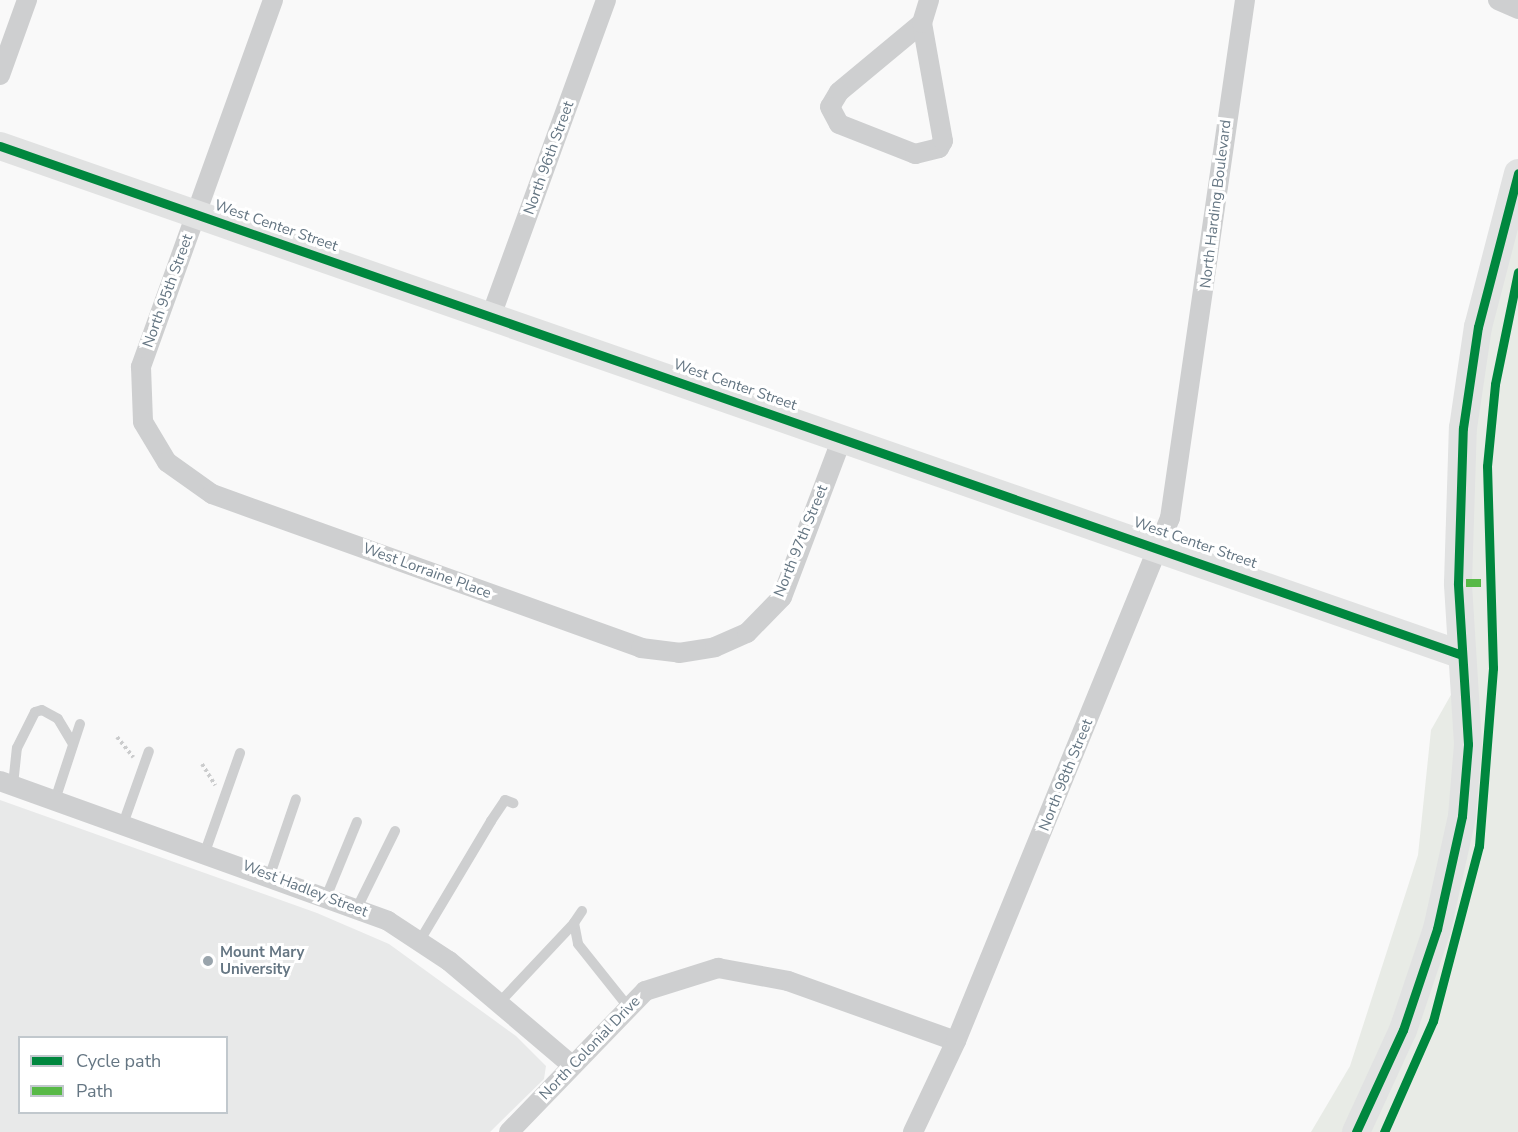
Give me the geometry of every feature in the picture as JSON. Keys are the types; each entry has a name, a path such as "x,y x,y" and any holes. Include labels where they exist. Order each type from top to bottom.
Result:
{"street":[{"path":"0,75 27,0"},
{"name":"North 95th Street","path":"212,494 167,462 143,422 141,367 273,0"},
{"name":"North 96th Street","path":"491,316 606,0"},
{"path":"922,23 839,92 830,107 838,124 915,154 939,148 943,141 922,23 929,0"},
{"name":"North Harding Boulevard","path":"1189,408 1245,0"},
{"path":"1498,0 1518,9"},
{"name":"West Center Street","path":"0,146 1159,546 1460,654"},
{"path":"1356,1132 1403,1030 1453,871 1468,744 1460,654 1463,428 1478,327 1518,174"},
{"name":"North 98th Street","path":"912,1132 956,1041 1170,518 1189,408"},
{"name":"North 97th Street","path":"641,648 679,653 716,647 747,633 782,597 842,438"},
{"name":"West Lorraine Place","path":"212,494 641,648"},
{"name":"West Hadley Street","path":"6,783 327,895 357,908 419,942 499,1003 573,1066"},
{"name":"North Colonial Drive","path":"509,1132 645,991 718,968 788,981 956,1041"}],"lane":[{"path":"6,783 17,748 34,712 42,710 58,718 73,744"},
{"path":"55,800 80,724"},
{"path":"205,852 240,753"},
{"path":"123,824 147,756"},
{"path":"270,875 296,799"},
{"path":"419,942 491,821 506,800 513,803"},
{"path":"327,895 357,822"},
{"path":"357,908 395,831"},
{"path":"499,1003 574,923 582,911"},
{"path":"574,923 578,944 629,1008"}],"path":[{"path":"117,737 126,752 147,756"},
{"path":"202,764 204,776 227,790"}],"shaded area":[{"path":"1518,173 1518,1132 1311,1132 1350,1066 1418,855 1431,730 1452,693 1461,498"},
{"name":"Mount Mary University","path":"0,800 317,913 389,944 516,1036 546,1066 544,1079 490,1132 0,1132"}],"marked path":[{"path":"1466,583 1492,583"}],"cycle path":[{"path":"0,146 1460,654"},
{"path":"1356,1132 1403,1030 1437,929 1462,816 1468,744 1458,583 1463,428 1478,327 1518,173"},
{"path":"1384,1132 1433,1021 1479,846 1493,668 1487,466 1495,384 1518,272"}],"place":[{"name":"Mount Mary University","path":"208,961"}]}
